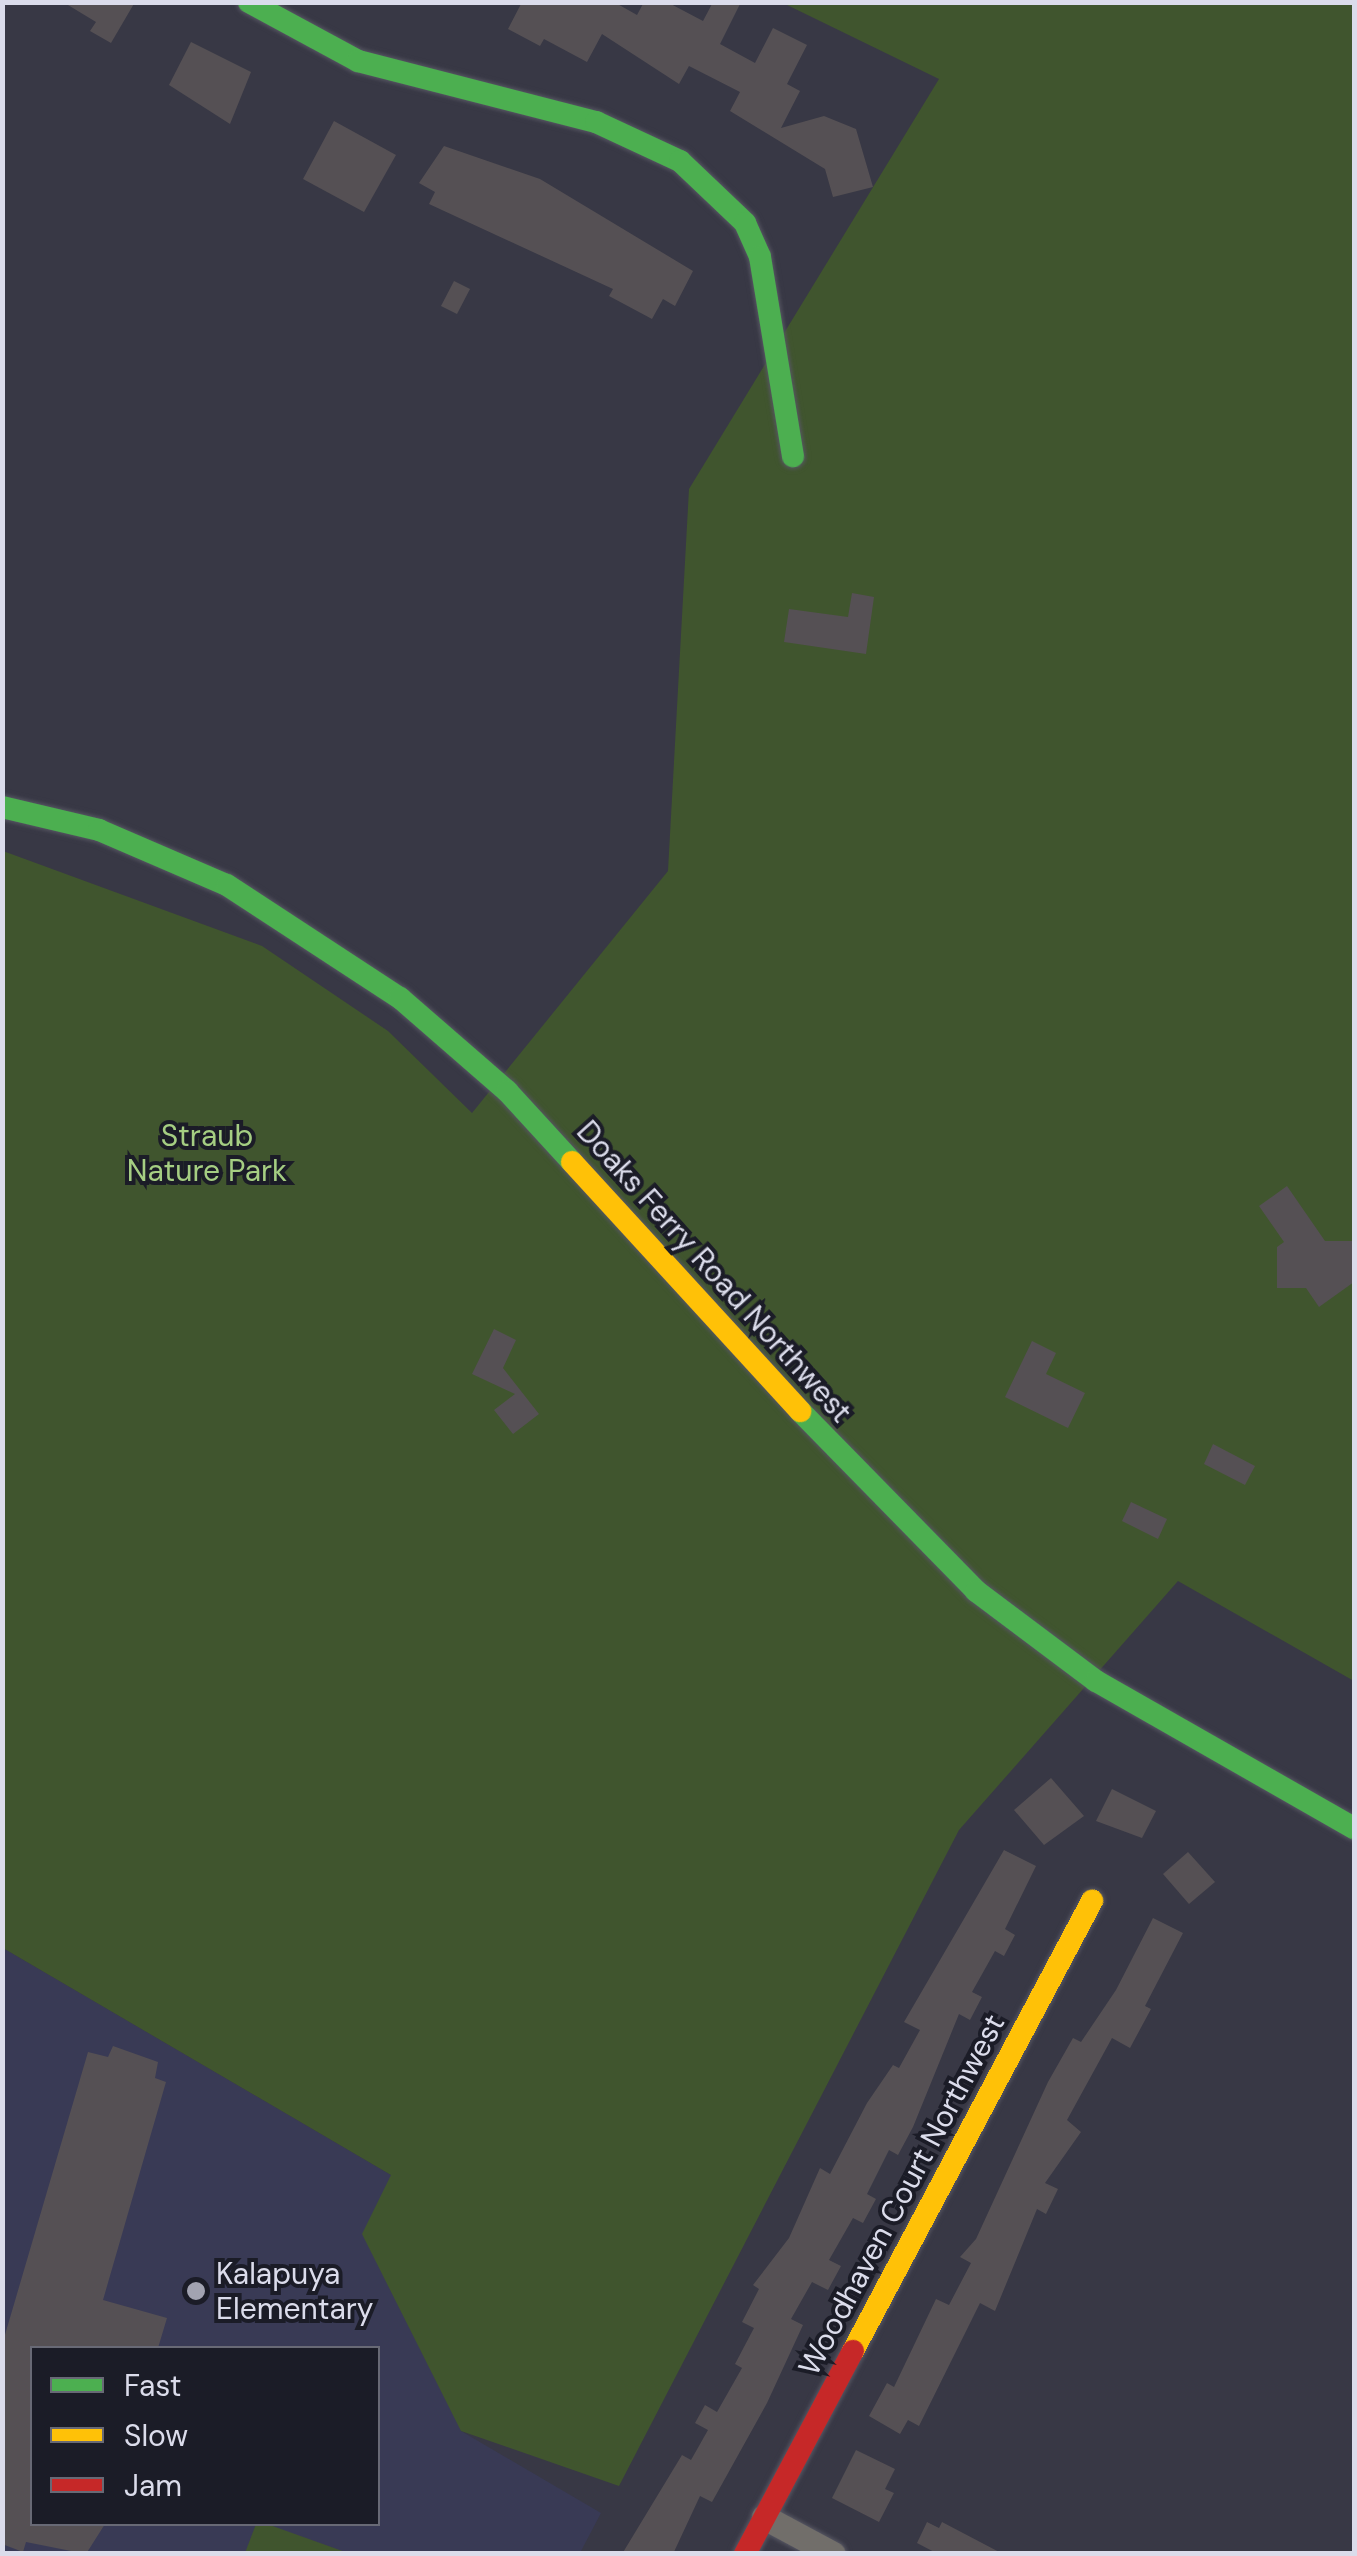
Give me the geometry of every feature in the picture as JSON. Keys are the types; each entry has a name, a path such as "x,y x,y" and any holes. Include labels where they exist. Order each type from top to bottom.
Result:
{"main road":[{"path":"248,2 358,60 577,116 680,160 745,223 760,256 793,456"},
{"name":"Doaks Ferry Road Northwest","path":"2,807 99,830 226,885 400,998 507,1092 888,1507 976,1591 1096,1680 1354,1828"},
{"name":"Woodhaven Court Northwest","path":"744,2554 1092,1901"}],"street":[{"path":"764,2517 833,2554"}],"shaded area":[{"name":"Kalapuya Elementary","path":"3,1948 391,2175 461,2431 601,2513 580,2553 3,2554"}],"green space":[{"name":"Straub Nature Park","path":"783,3 1354,3 1354,1681 1178,1581 959,1830 619,2486 461,2431 362,2234 391,2175 3,1948 3,851 262,946 388,1031 472,1113 668,871 689,489 939,79"},
{"path":"255,2526 273,2526 348,2553 245,2553"}],"building":[{"path":"63,2 135,2 111,43 90,31 96,22"},
{"path":"522,2 614,2 637,15 644,2 667,2 703,21 713,2 741,2 720,44 755,63 773,28 807,45 787,84 800,91 781,128 824,116 856,129 873,187 833,197 825,169 730,111 740,92 689,66 679,84 602,34 587,62 544,39 540,46 508,29"},
{"path":"191,42 251,72 230,124 169,85"},
{"path":"334,121 396,155 364,212 303,179"},
{"path":"444,146 540,179 693,271 675,306 663,299 652,319 609,296 613,289 429,204 435,192 419,183"},
{"path":"454,281 470,289 457,314 441,306"},
{"path":"852,593 874,597 866,654 784,642 789,609 848,617"},
{"path":"1287,1186 1325,1241 1354,1241 1354,1282 1319,1307 1306,1288 1277,1288 1277,1247 1284,1242 1259,1206"},
{"path":"494,1329 516,1340 503,1368 539,1414 513,1434 494,1410 515,1394 472,1374"},
{"path":"1032,1341 1056,1353 1046,1374 1085,1393 1068,1428 1005,1397"},
{"path":"1213,1444 1255,1466 1245,1485 1204,1464"},
{"path":"1131,1502 1167,1519 1158,1539 1122,1521"},
{"path":"1051,1778 1084,1816 1044,1845 1014,1810"},
{"path":"1112,1789 1156,1811 1142,1838 1096,1821"},
{"path":"1004,1850 1036,1866 1005,1929 1015,1935 1004,1956 995,1951 972,1992 982,1997 970,2020 959,2014 913,2127 898,2155 889,2150 867,2194 876,2199 863,2223 853,2218 829,2260 841,2266 828,2290 812,2282 791,2319 803,2325 767,2403 712,2502 700,2496 673,2554 622,2554 682,2455 691,2460 708,2430 695,2423 705,2405 717,2412 742,2368 735,2364 754,2328 742,2322 759,2289 753,2285 789,2238 820,2168 830,2174 867,2103 893,2065 899,2068 920,2030 904,2022"},
{"path":"1188,1852 1215,1882 1189,1904 1163,1874"},
{"path":"1153,1918 1183,1933 1145,2006 1151,2009 1130,2048 1112,2038 1067,2120 1081,2132 1045,2183 1058,2189 1046,2214 1037,2209 995,2311 980,2303 919,2426 908,2420 900,2434 869,2416 887,2383 894,2387 936,2299 949,2305 971,2263 960,2257 976,2239 1048,2082 1073,2038 1081,2042 1116,1990"},
{"name":"Kalapuya Elementary","path":"113,2046 158,2062 155,2078 166,2082 103,2300 167,2318 159,2346 30,2346 30,2526 104,2526 86,2554 26,2542 23,2552 2,2544 2,2345 88,2052 108,2057"},
{"path":"856,2450 895,2469 885,2489 894,2493 879,2522 832,2498"},
{"path":"927,2522 939,2528 942,2522 1003,2554 938,2554 917,2543"}],"traffic: fast":[{"path":"249,2 358,61 596,122 680,161 745,223 760,257 793,456"},
{"path":"2,807 99,830 227,885 400,998 507,1091 572,1162"},
{"path":"800,1411 976,1591 1096,1681 1354,1828"}],"traffic: slow":[{"path":"572,1162 800,1411"},
{"path":"853,2351 1092,1901"}],"traffic: jam":[{"path":"745,2554 853,2351"}],"place":[{"name":"Kalapuya Elementary","path":"196,2291"}]}
